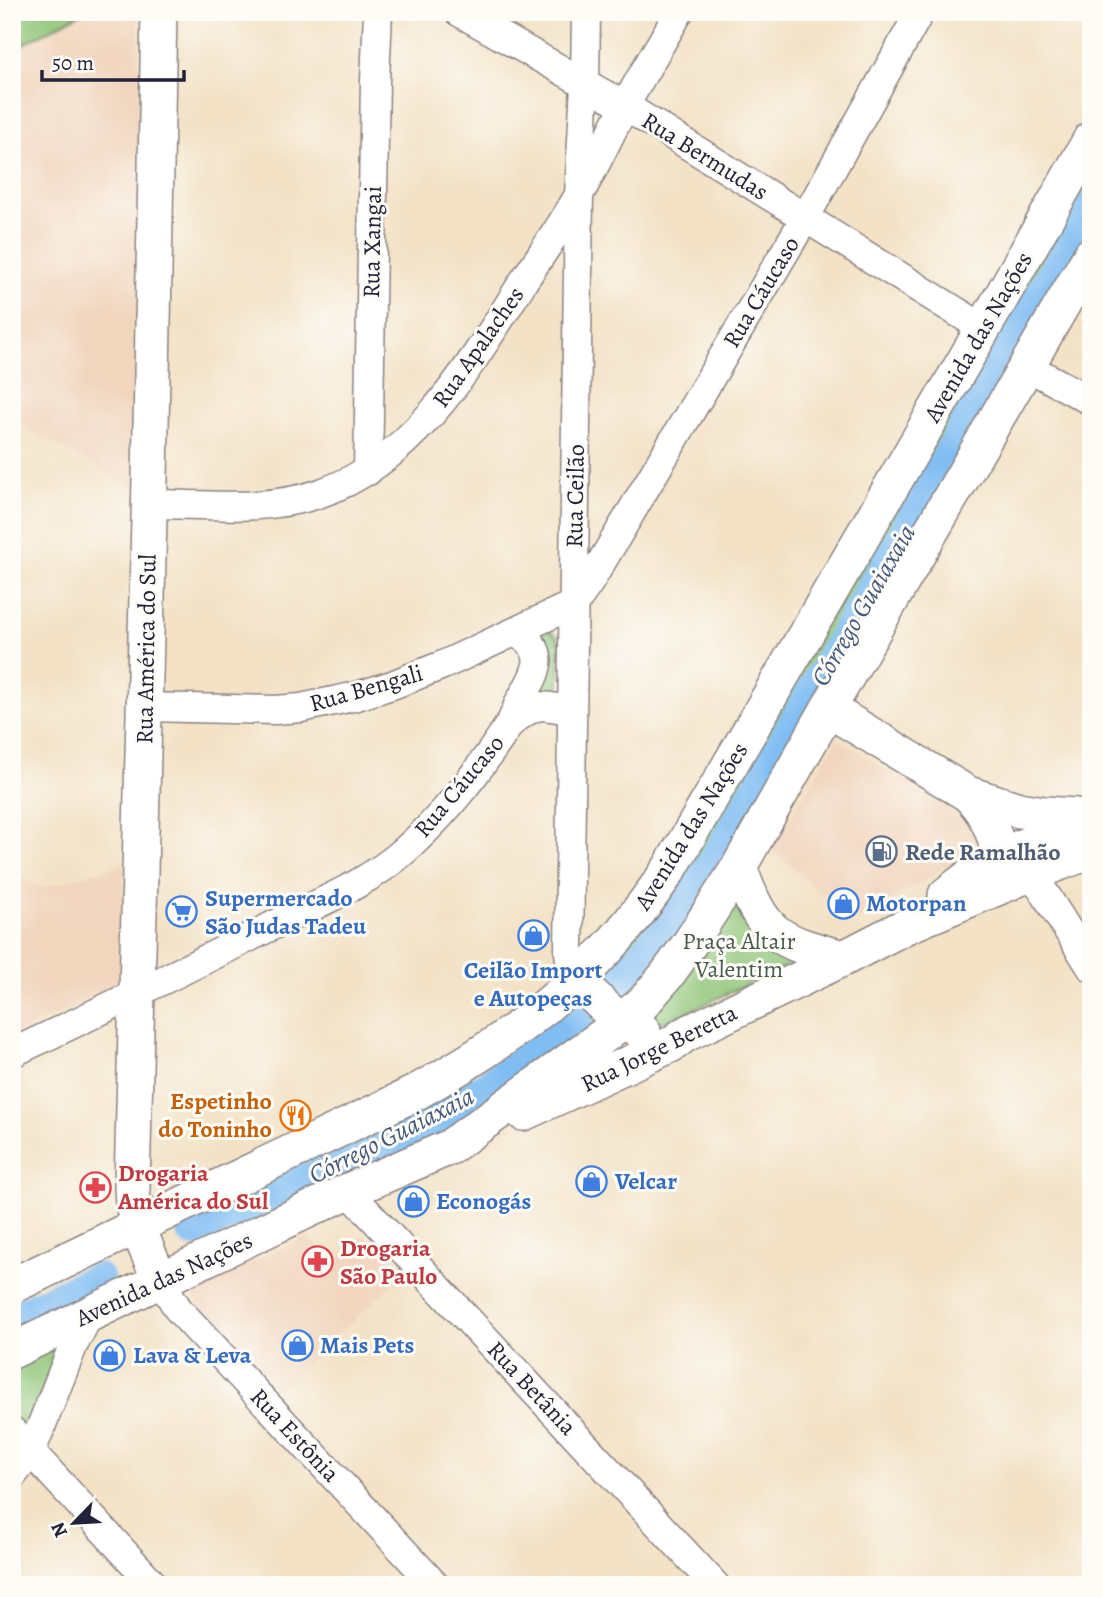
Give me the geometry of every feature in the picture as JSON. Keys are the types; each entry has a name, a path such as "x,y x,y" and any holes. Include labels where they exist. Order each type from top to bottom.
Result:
{"main road":[{"name":"Rua América do Sul","path":"159,12 150,504 132,1206 137,1227 161,1280"},
{"name":"Avenida das Nações","path":"12,1286 411,1095 447,1075 533,1017 607,949 649,898 670,867 1091,139"},
{"name":"Avenida das Nações","path":"12,1351 348,1191 450,1147 622,1022 643,1003 690,943 739,867 1091,255"},
{"path":"828,709 968,794 1019,810 1091,820"},
{"path":"968,794 988,822 998,859"},
{"name":"Rua Jorge Beretta","path":"904,927 972,874 998,859 1091,820"},
{"name":"Rua Jorge Beretta","path":"450,1147 660,1050 684,1035 904,927 1091,850"},
{"path":"739,867 754,906 769,927 798,945 845,958"},
{"path":"577,979 607,1011 622,1022 654,1035 684,1035"},
{"path":"99,1245 118,1265 122,1284 122,1293 104,1307"}],"street":[{"name":"Rua Xangai","path":"368,471 378,12"},
{"name":"Rua Bermudas","path":"459,12 625,106 984,328"},
{"name":"Rua Ceilão","path":"577,979 570,965 569,953 579,195 586,12"},
{"name":"Rua Apalaches","path":"150,504 265,505 318,494 368,471 418,429 448,395 485,343 579,195 625,106 679,12"},
{"name":"Rua Cáucaso","path":"574,604 805,218 920,12"},
{"path":"1026,366 1091,401"},
{"name":"Rua Bengali","path":"145,707 275,710 301,708 357,696 417,676 574,604"},
{"name":"Rua Cáucaso","path":"12,1053 365,879 402,853 459,794 512,722 516,707 536,673 538,664 536,651 531,643 514,632"},
{"path":"512,722 525,711 537,706 572,711"},
{"path":"1032,873 1091,967"},
{"name":"Rua Betânia","path":"348,1191 715,1585"},
{"name":"Rua Estônia","path":"161,1280 177,1309 435,1585"},
{"path":"12,1476 31,1452 73,1346 104,1307"},
{"path":"12,1431 154,1585"}],"shaded area":[{"path":"83,12 138,12 140,116 135,489 12,420 12,50"},
{"path":"837,739 968,818 977,834 973,851 854,922 771,850"},
{"path":"126,863 123,977 119,983 12,1036 12,873 43,888"},
{"path":"365,1235 402,1275 277,1390 194,1299 197,1288 308,1236 334,1264"}],"green space":[{"path":"12,12 83,12 12,50"},
{"path":"1091,166 1091,194 1023,312 1011,305"},
{"path":"1007,312 1019,320 720,841 671,911 616,976 614,964"},
{"path":"546,629 558,637 560,642 559,687 550,696 536,699 534,631"},
{"name":"Praça Altair Valentim","path":"738,900 807,957 668,1021 658,1022 649,1016"},
{"path":"59,1347 28,1427 21,1426 12,1417 12,1365"}],"waterway":[{"name":"Córrego Guaiaxaia","path":"615,987 674,918 726,844 1091,209"},
{"name":"Córrego Guaiaxaia","path":"193,1230 329,1170 457,1107 579,1022"},
{"name":"Córrego Guaiaxaia","path":"12,1320 97,1280"}],"place":[{"name":"Rede Ramalhão","path":"882,852"},
{"name":"Motorpan","path":"843,903"},
{"name":"Supermercado São Judas Tadeu","path":"182,912"},
{"name":"Ceilão Import e Autopeças","path":"533,936"},
{"name":"Espetinho do Toninho","path":"295,1115"},
{"name":"Velcar","path":"592,1181"},
{"name":"Drogaria América do Sul","path":"95,1187"},
{"name":"Econogás","path":"413,1201"},
{"name":"Drogaria São Paulo","path":"317,1262"},
{"name":"Mais Pets","path":"297,1345"},
{"name":"Lava & Leva","path":"110,1355"}]}
